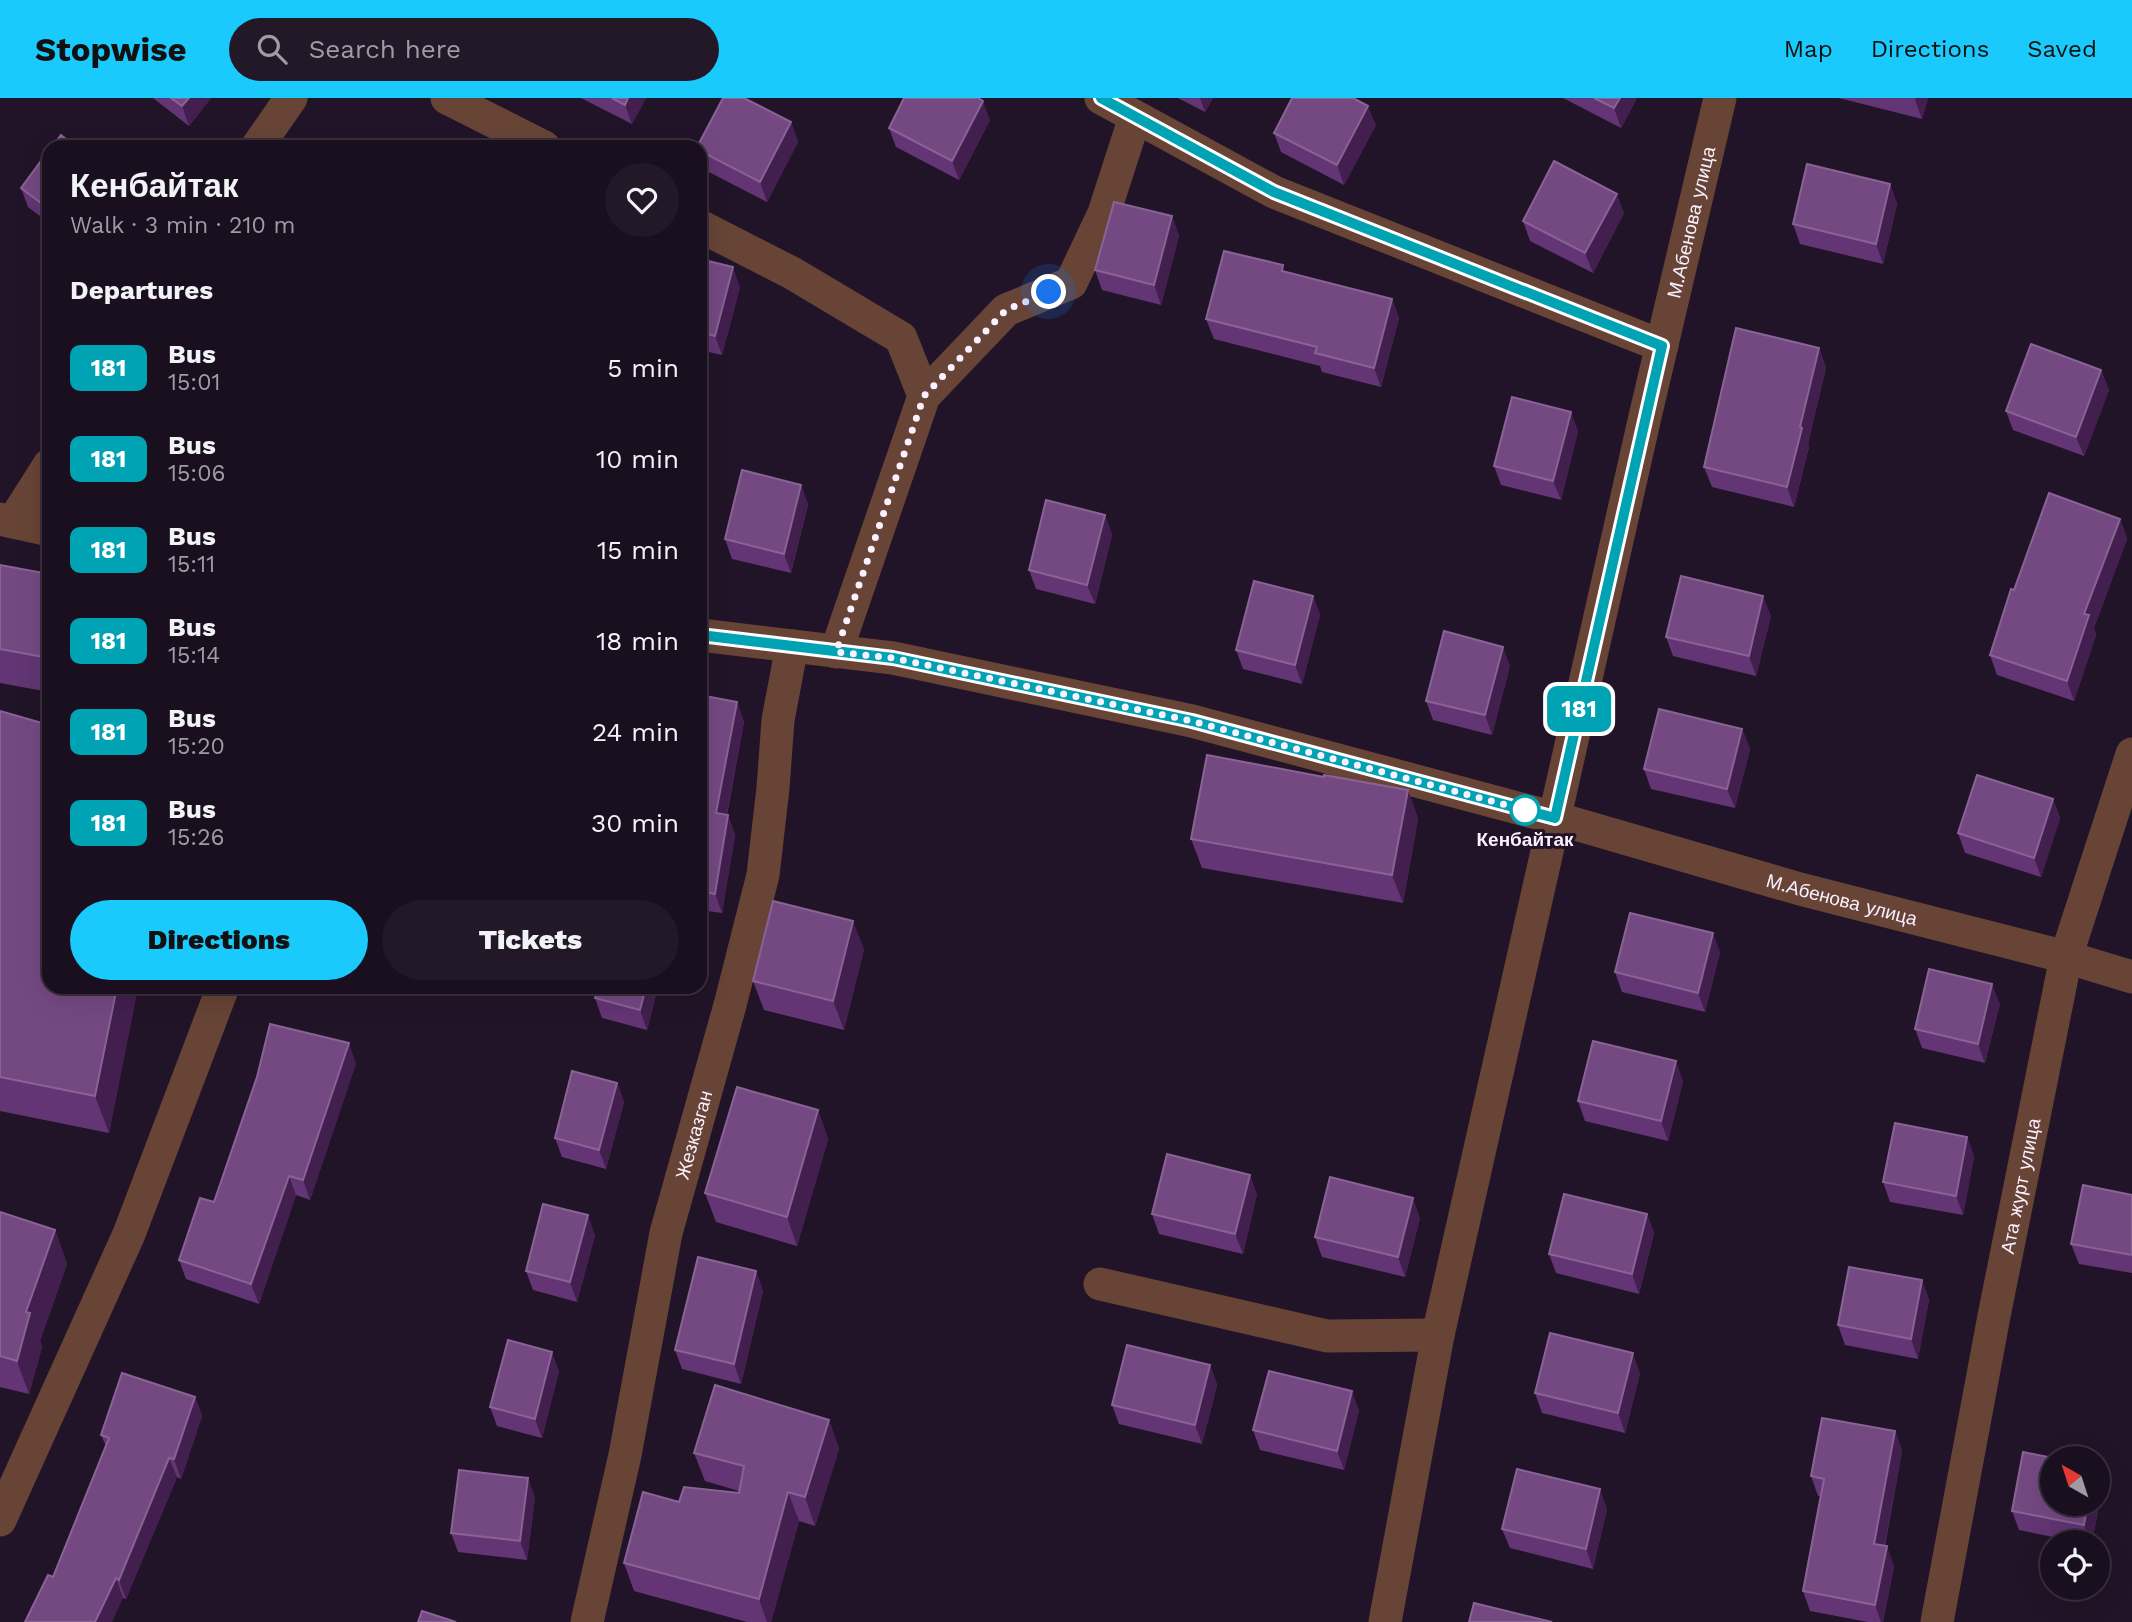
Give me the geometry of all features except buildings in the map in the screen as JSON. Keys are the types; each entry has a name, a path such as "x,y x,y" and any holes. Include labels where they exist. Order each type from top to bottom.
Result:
{"street":[{"path":"262,140 291,98"},
{"path":"447,98 530,140"},
{"path":"1101,98 1274,192 1662,346"},
{"name":"М.Абенова улица","path":"1555,818 1720,98"},
{"path":"836,652 924,396 1006,310 1071,283 1104,213 1135,117"},
{"path":"707,230 792,273 901,338 924,396"},
{"path":"42,475 6,520 42,528"},
{"name":"М.Абенова улица","path":"707,636 893,658 1192,721 1555,818 1800,889 2066,957 2132,977"},
{"name":"Жезказган","path":"587,1622 625,1455 666,1233 763,875 778,720 792,646"},
{"name":"Ата журт улица","path":"1937,1622 1994,1316 2066,957 2132,754"},
{"path":"1385,1622 1438,1335 1555,818"},
{"path":"0,1520 129,1234 220,994"},
{"path":"1101,1284 1328,1336 1438,1335"}],"bus line":[{"name":"181","path":"707,636 893,658 1192,721 1555,818 1662,346 1274,192 1101,98"}],"place":[{"name":"Кенбайтак","path":"1525,810"}],"route":[{"path":"1049,292 1006,310 924,396 836,652 893,658 1192,721 1529,811 1525,810"}]}
